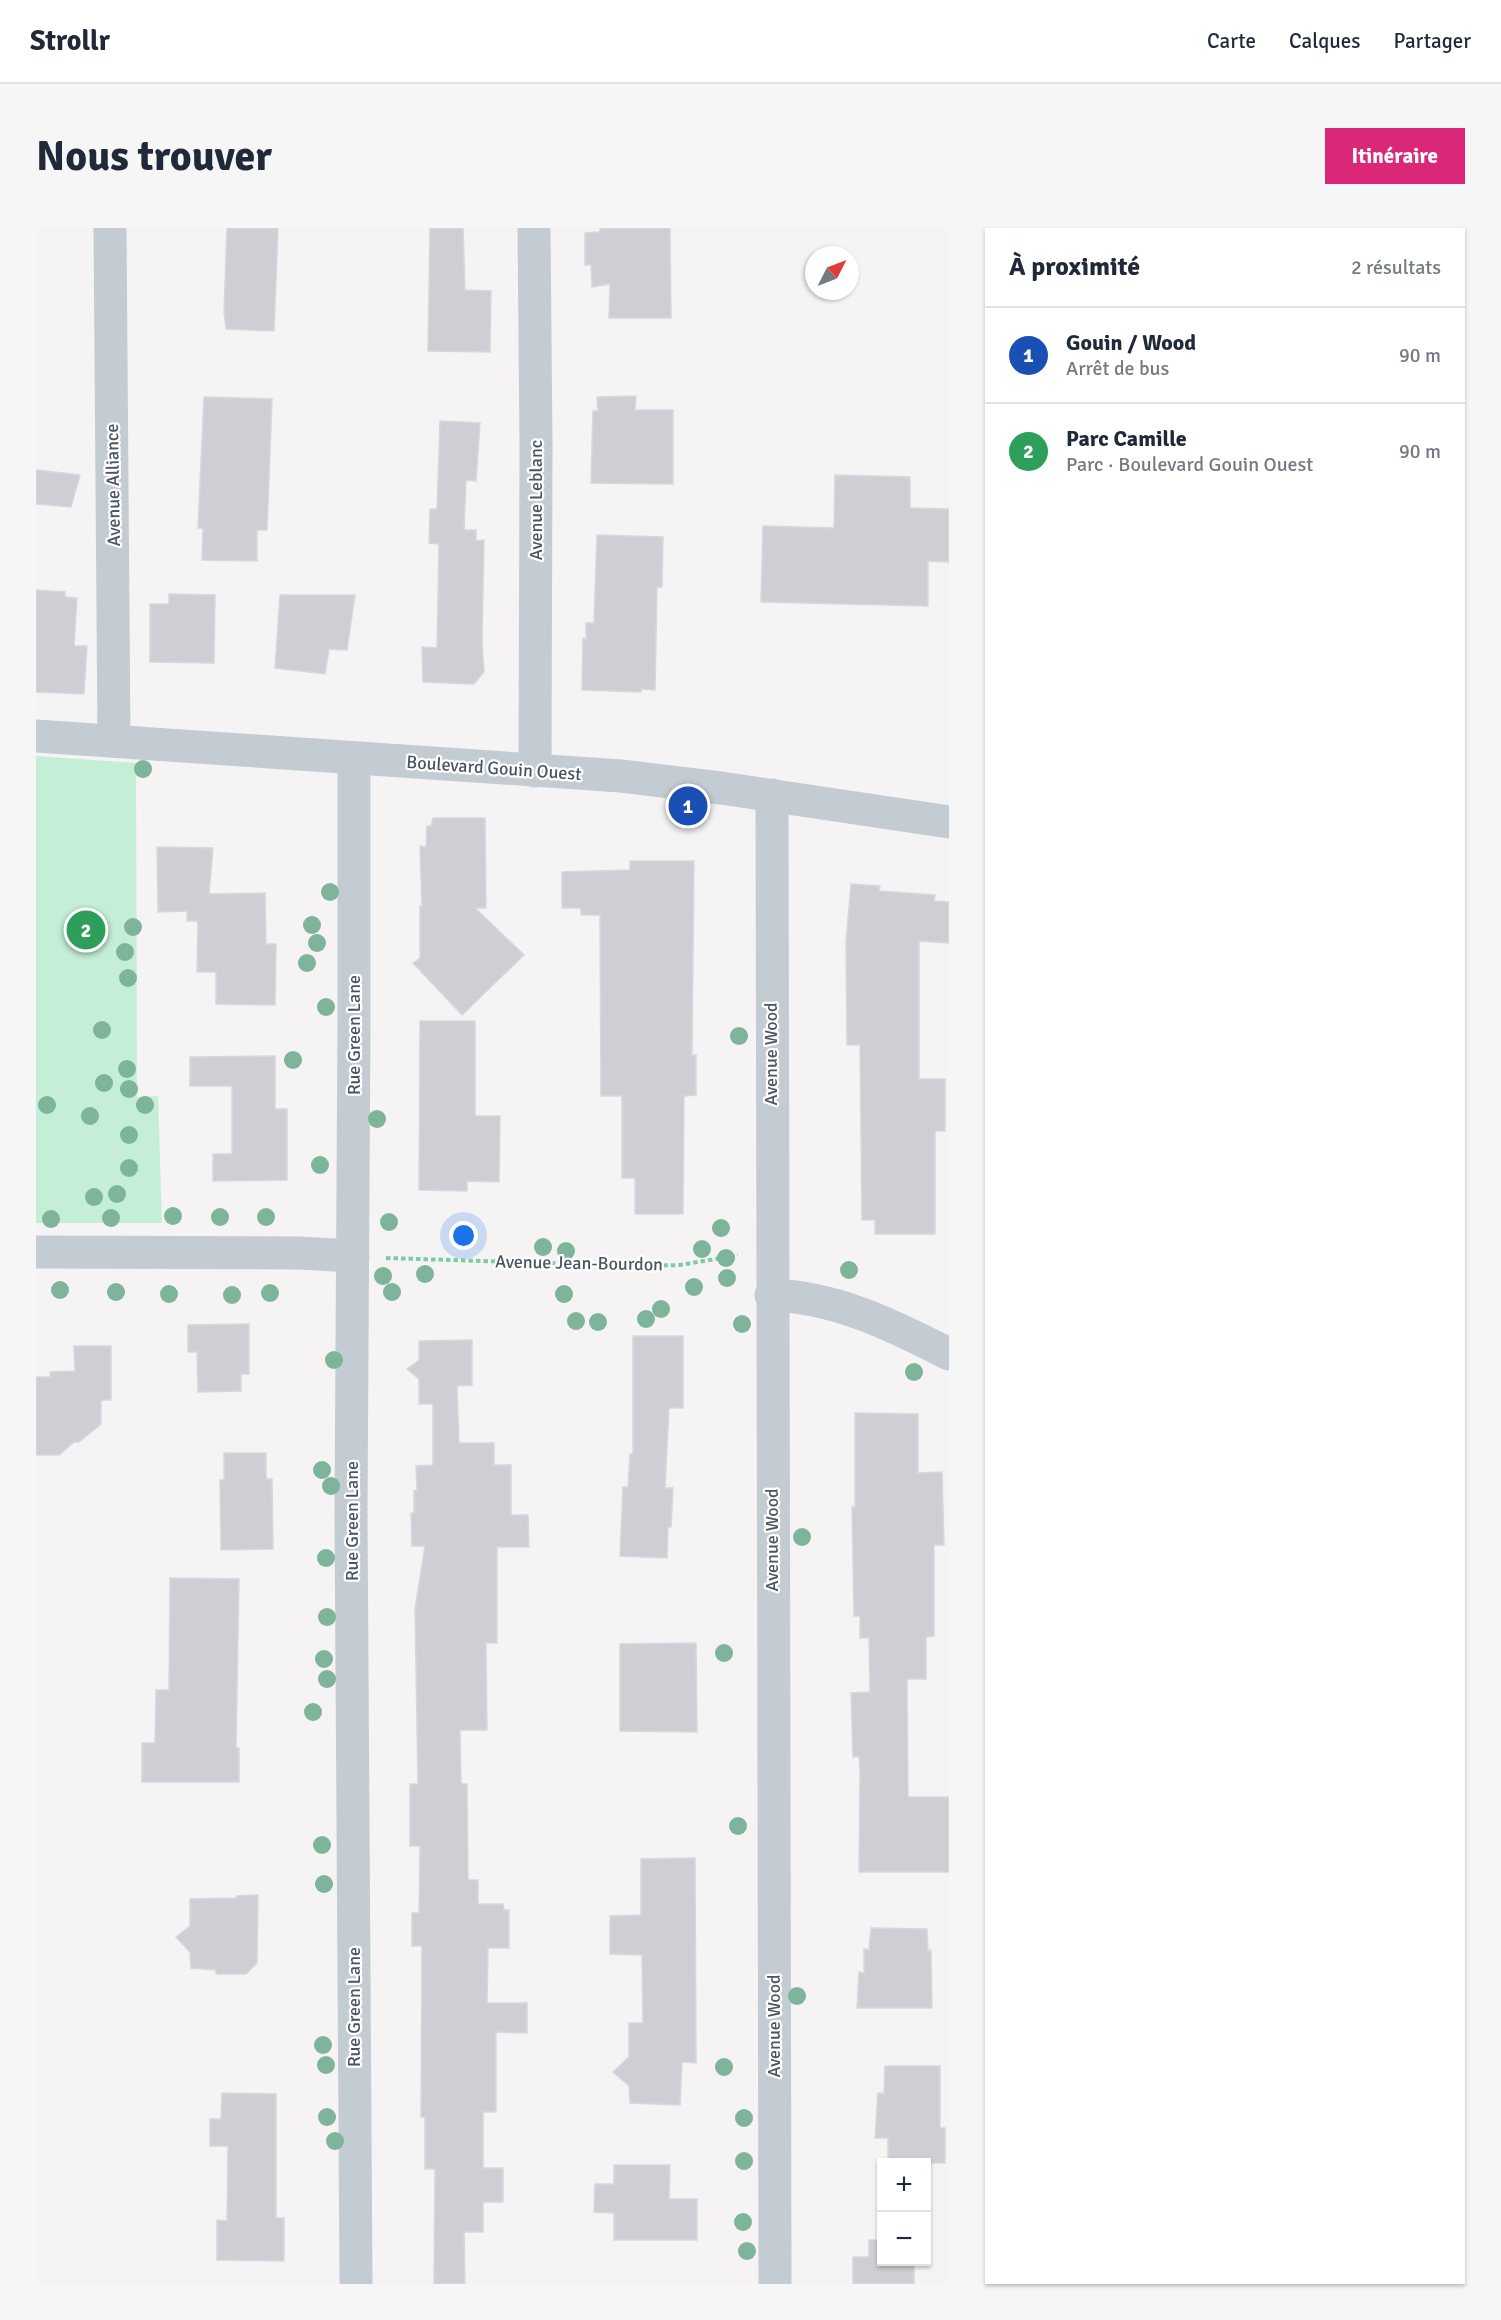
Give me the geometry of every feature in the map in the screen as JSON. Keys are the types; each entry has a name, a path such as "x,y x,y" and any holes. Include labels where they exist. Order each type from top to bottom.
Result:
{"street":[{"name":"Avenue Alliance","path":"110,228 114,741"},
{"name":"Avenue Leblanc","path":"534,228 535,771"},
{"name":"Boulevard Gouin Ouest","path":"36,736 621,776 772,795 949,822"},
{"name":"Rue Green Lane","path":"354,758 367,1257 351,1525 356,2284"},
{"name":"Avenue Wood","path":"772,795 771,1295 775,2284"},
{"path":"36,1252 299,1253 367,1257"},
{"path":"771,1295 800,1296 847,1308 890,1325 949,1354"}],"path":[{"name":"Avenue Jean-Bourdon","path":"367,1257 645,1266 680,1265 741,1254"}],"green space":[{"path":"36,756 136,763 137,1097 158,1096 162,1223 36,1223"}],"building":[{"path":"227,228 278,228 274,331 226,329 224,311"},
{"path":"430,228 463,228 465,290 491,291 490,352 428,351"},
{"path":"600,228 670,228 671,318 609,318 610,284 592,287 591,265 585,265 585,233 600,232"},
{"path":"636,396 635,410 673,410 673,484 591,483 593,411 598,411 597,397"},
{"path":"204,397 272,399 267,530 257,530 257,561 202,560 203,528 198,528"},
{"path":"440,421 480,423 476,481 466,480 464,530 476,530 476,541 484,540 482,641 484,672 474,684 423,682 422,647 437,648 439,544 429,543 430,509 437,509"},
{"path":"36,470 80,475 71,507 36,504"},
{"path":"835,475 910,477 910,508 949,509 949,562 928,561 928,606 761,602 763,526 834,528"},
{"path":"597,535 663,537 662,587 657,587 655,690 641,689 641,692 582,690 583,638 586,639 586,623 594,623"},
{"path":"36,590 65,592 65,597 77,598 74,646 87,646 84,694 36,692"},
{"path":"169,594 215,595 214,663 150,662 150,604 169,604"},
{"path":"280,595 355,595 347,650 329,649 325,674 275,668"},
{"path":"433,818 485,818 486,908 475,908 524,955 462,1015 413,963 420,958 420,906 422,906 420,846 426,847 427,826 431,826"},
{"path":"157,847 213,848 209,894 265,893 266,944 276,944 275,1005 216,1004 216,972 197,972 198,921 187,921 187,911 158,912"},
{"path":"630,861 694,861 692,1055 696,1055 696,1095 684,1096 683,1214 635,1214 635,1178 622,1178 622,1096 601,1096 600,915 581,915 581,908 562,908 562,872 630,870"},
{"path":"851,884 880,886 879,891 935,895 934,901 949,902 949,943 919,941 919,1079 945,1079 945,1131 935,1131 935,1234 875,1234 875,1220 862,1220 860,1045 847,1045 846,943"},
{"path":"420,1021 475,1021 475,1116 500,1116 499,1182 467,1181 467,1191 419,1190"},
{"path":"275,1056 275,1109 287,1109 287,1180 213,1181 213,1154 232,1154 232,1086 190,1086 190,1057"},
{"path":"249,1324 249,1374 241,1374 241,1391 198,1392 197,1352 188,1352 188,1325"},
{"path":"633,1336 683,1336 683,1408 669,1408 665,1488 673,1488 667,1558 620,1556 623,1487 628,1487 630,1454 633,1454"},
{"path":"472,1340 472,1385 457,1386 459,1443 494,1443 494,1465 511,1465 511,1515 528,1515 529,1547 497,1547 497,1643 486,1643 487,1730 460,1730 461,1784 467,1784 468,1880 478,1880 478,1904 503,1904 504,1910 509,1910 509,1948 488,1948 487,2003 527,2003 527,2033 496,2032 496,2112 483,2112 483,2168 503,2168 503,2202 483,2202 483,2232 464,2232 465,2284 434,2284 435,2169 425,2169 425,2117 421,2117 422,1946 412,1946 412,1913 419,1913 420,1846 410,1846 410,1784 418,1784 415,1609 425,1546 412,1546 411,1513 414,1513 414,1491 417,1490 416,1466 433,1465 433,1404 419,1404 419,1379 407,1369 419,1360 419,1341"},
{"path":"74,1346 111,1346 111,1400 101,1400 101,1424 79,1442 74,1442 59,1455 36,1455 36,1377 50,1377 50,1372 75,1371"},
{"path":"855,1413 918,1414 918,1473 942,1472 944,1545 934,1545 934,1636 926,1637 926,1679 907,1679 908,1797 949,1797 949,1872 859,1872 860,1773 859,1756 853,1757 851,1693 870,1692 869,1638 860,1638 860,1616 854,1616 852,1507 855,1507"},
{"path":"224,1453 266,1453 266,1479 272,1479 273,1549 221,1550 220,1480 224,1480"},
{"path":"170,1578 239,1579 236,1748 239,1748 239,1782 142,1782 142,1743 155,1743 156,1690 169,1690"},
{"path":"696,1643 697,1732 620,1731 620,1644"},
{"path":"695,1858 696,2063 682,2062 680,2105 630,2103 629,2086 613,2072 629,2057 629,2023 643,2023 642,1955 610,1954 610,1916 641,1915 641,1859"},
{"path":"258,1895 257,1963 246,1974 216,1974 216,1970 191,1968 190,1952 176,1937 190,1926 190,1899"},
{"path":"871,1928 927,1929 928,1951 931,1950 932,2008 857,2008 859,1972 864,1973 864,1949 869,1950"},
{"path":"885,2066 940,2066 940,2128 945,2128 945,2163 931,2163 931,2158 888,2158 888,2138 875,2138 878,2093 884,2094"},
{"path":"222,2093 276,2094 276,2218 284,2218 284,2261 217,2260 217,2220 227,2221 228,2146 210,2146 210,2119 221,2119"},
{"path":"614,2165 670,2165 669,2199 697,2199 697,2240 614,2240 614,2213 594,2212 595,2184 614,2184"},
{"path":"869,2240 877,2240 877,2266 914,2266 914,2284 853,2284 853,2257 869,2257"}],"place":[{"name":"Gouin / Wood","path":"688,806"},
{"name":"Parc Camille","path":"86,930"}]}
